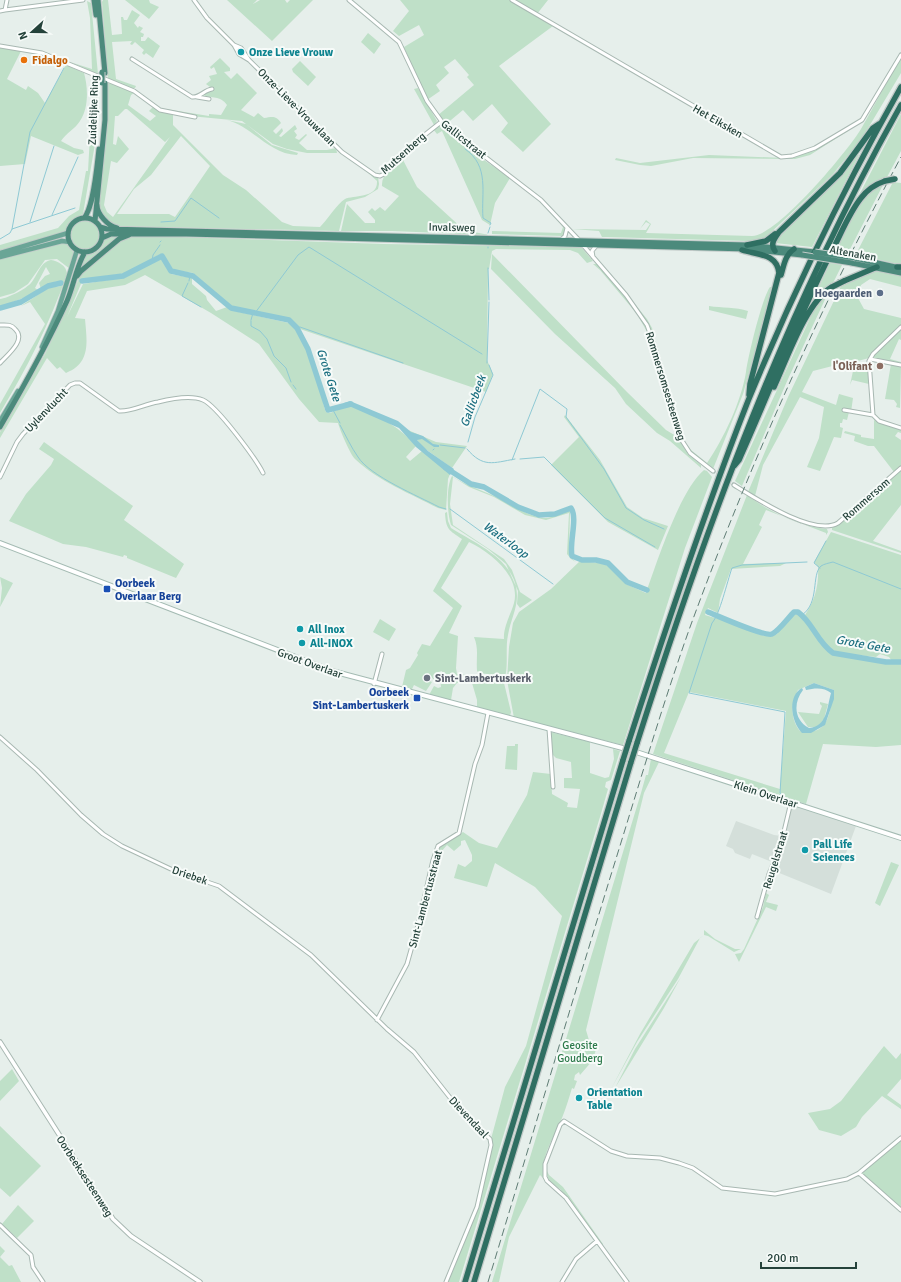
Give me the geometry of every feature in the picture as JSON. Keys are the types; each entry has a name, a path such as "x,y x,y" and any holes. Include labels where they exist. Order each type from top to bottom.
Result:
{"highway":[{"name":"Zuidelijke Ring","path":"94,0 104,83 105,120 94,221"},
{"name":"Zuidelijke Ring","path":"98,0 103,73"},
{"name":"Zuidelijke Ring","path":"84,218 88,212 92,195 99,151 104,83"},
{"path":"465,1282 623,760 689,558 749,401 803,278 881,122 901,87"},
{"path":"474,1282 631,762 695,564 756,405 817,268 863,174 901,104"},
{"path":"747,245 766,241 778,232 840,173 873,128 881,122"},
{"path":"730,471 739,460 808,301 856,206 868,191 885,181 898,180"},
{"path":"98,192 98,212 112,226 120,229"},
{"path":"84,218 94,221 100,227 102,238 96,248 84,252 77,250 70,242 68,232 73,223 84,218"},
{"name":"Invalsweg","path":"100,227 107,229 562,239 596,245 742,250 774,249"},
{"path":"774,249 774,239 778,232"},
{"name":"Invalsweg","path":"102,238 111,234 134,234 747,245 802,253"},
{"path":"74,282 81,271 119,239 134,234"},
{"path":"742,250 766,256 775,262 779,273 778,285"},
{"path":"749,401 750,384 778,285 791,251"},
{"path":"0,427 41,356 74,282 84,252"},
{"name":"Altenaken","path":"802,253 900,267"},
{"name":"Altenaken","path":"854,260 901,273"},
{"path":"759,415 763,411 810,310 819,296 832,287 877,267"}],"main road":[{"path":"0,253 68,232"},
{"path":"0,257 62,241 70,242"},
{"path":"0,421 32,367 54,321 76,258 77,250"},
{"name":"Groot Overlaar","path":"0,543 332,672 630,750"},
{"name":"Klein Overlaar","path":"630,750 901,838"}],"street":[{"path":"5,10 7,0"},
{"path":"0,12 5,10 83,0"},
{"name":"Onze-Lieve-Vrouwlaan","path":"194,0 207,18 234,45 239,54 249,60 345,154"},
{"name":"Gallicstraat","path":"349,0 400,42 424,96 441,122 455,136 535,194 580,242"},
{"name":"Het Eiksken","path":"512,0 781,157 792,156 815,148 862,120 901,55"},
{"path":"0,46 42,53 132,90 160,110 195,118"},
{"path":"132,59 192,97 209,100"},
{"path":"197,97 206,90 212,88"},
{"name":"Mutsenberg","path":"345,154 375,175 382,175 417,141 441,122"},
{"path":"562,239 565,236 567,228"},
{"name":"Rommersomsesteenweg","path":"580,242 626,295 647,325 655,347 679,436 686,449 695,458 713,471"},
{"path":"594,258 592,251 596,245"},
{"path":"0,325 14,327 18,331 19,338 15,347 0,363"},
{"path":"873,416 870,358 901,327"},
{"path":"870,358 901,365"},
{"name":"Uylenvlucht","path":"0,477 15,446 23,434 70,385 76,382 119,411 174,400 197,398 206,401 246,446 263,473"},
{"path":"844,410 873,416 879,421 901,428"},
{"name":"Rommersom","path":"734,485 782,513 818,526 829,527 838,523 901,468"},
{"path":"374,684 382,654"},
{"name":"Sint-Lambertusstraat","path":"378,1020 407,964 418,925 433,860 438,846 459,833 475,764 482,745 488,713"},
{"path":"549,729 553,787"},
{"name":"Driebek","path":"0,737 37,770 76,811 103,834 122,846 169,868 213,883 225,890 311,954 378,1020"},
{"name":"Reugelstraat","path":"757,917 769,874 780,844 791,802"},
{"name":"Dievendaal","path":"378,1020 414,1052 459,1109 491,1141 477,1207 446,1282"},
{"name":"Oorbeeksesteenweg","path":"0,1042 113,1219 131,1236 200,1282"},
{"path":"627,1282 566,1198 548,1181 544,1172 545,1164 561,1123 565,1121 611,1151 627,1156 660,1158 693,1168 722,1188 740,1192 775,1194 841,1181 859,1173 901,1138"},
{"path":"859,1173 901,1210"},
{"path":"0,1225 31,1255 33,1267 43,1282"},
{"path":"562,1282 576,1259 597,1241"}],"shaded area":[{"path":"795,806 856,826 831,894 772,870 791,809"},
{"path":"736,821 774,835 781,836 772,862 752,854 750,859 735,853 733,849 726,846"}],"green space":[{"path":"103,0 108,0 112,35 122,34 121,17 123,17 124,20 127,20 132,10 140,15 134,23 138,28 139,26 143,28 140,32 144,34 143,37 141,37 141,41 145,41 148,37 160,46 153,58 146,53 144,55 142,53 144,50 135,42 132,45 130,44 132,41 112,42 116,79 136,86 135,88 130,88 108,79"},
{"path":"125,0 149,0 150,3 159,7 149,19"},
{"path":"227,0 257,0 253,4 260,0 285,0 287,3 290,0 313,0 272,41"},
{"path":"400,0 510,0 553,26 499,66 551,124 523,152 501,132 508,123 492,104 473,121 463,110 445,125 437,116 474,85 467,77 469,75 455,59 444,67 449,73 436,85 440,91 427,100 404,47 424,35 419,25 399,36 393,31 409,11"},
{"path":"513,0 548,0 537,14"},
{"path":"87,1 91,3 98,74 70,62 92,69 90,18"},
{"path":"368,33 381,44 374,54 361,42"},
{"path":"0,47 21,51 7,79 26,90 28,86 38,93 45,103 66,65 84,73 87,97 83,116 78,124 61,141 74,148 83,150 84,153 78,155 31,136 25,164 0,166"},
{"path":"901,57 901,73 861,140 833,174 765,238 756,241 748,241 602,237 599,231 572,229 646,230 650,224 646,222 640,229 646,220 651,224 646,233 752,236 763,232 778,223 794,208 842,155 861,129"},
{"path":"220,58 230,68 230,71 224,72 231,79 237,73 257,93 241,110 254,117 258,113 264,118 274,117 277,119 281,123 273,131 276,134 282,128 283,131 279,136 281,137 295,125 297,129 294,131 297,135 295,138 299,140 306,134 307,135 299,143 307,150 327,150 336,148 337,153 307,153 287,149 273,144 242,121 190,116 165,111 166,109 209,116 209,114 221,115 227,105 219,98 203,95 204,92 214,90 206,84 211,80 209,76 217,74 214,67 211,69 210,67"},
{"path":"300,61 316,77 308,86 293,72 292,69"},
{"path":"93,83 98,83 96,138 83,214 71,221 65,232 0,251 0,245 58,228 69,216 79,210 86,171 88,171"},
{"path":"108,83 134,93 131,95 128,105 150,121 156,116 149,111 153,107 173,115 173,125 223,175 246,190 282,222 293,226 320,227 345,199 369,194 374,191 377,181 364,169 378,177 379,184 378,189 365,197 346,202 339,231 116,226 105,218 99,205 106,141","holes":["125,109 127,109 165,142 170,137 113,217 107,212 104,205 111,161 117,163 129,149 118,136 116,145 113,144 115,116 118,116","181,136 210,166 175,217 169,214 117,214 134,189 151,175"]},
{"path":"418,88 437,121 434,125 414,89"},
{"path":"901,114 901,151 886,179 854,205"},
{"path":"227,120 246,124 272,145 298,153 297,155 278,150 245,128"},
{"path":"439,124 458,142 510,178 495,203 490,225 482,220 442,131 437,134 433,129"},
{"path":"844,131 848,131 810,155 795,159 693,158 651,166 615,160 616,158 640,163 709,155 784,158 813,150"},
{"path":"857,154 859,155 812,247 775,243 775,239 848,167"},
{"path":"402,158 417,187 464,230 489,235 392,231 341,231 347,204 365,223 375,223 375,220 368,212 372,208 375,211 380,207 385,211 399,196 382,186 382,182 389,170"},
{"path":"893,182 901,183 901,265 856,254"},
{"path":"883,185 848,253 835,251 860,204 866,196"},
{"path":"546,207 565,228 564,236 492,234 492,231 561,233 563,227"},
{"path":"85,221 95,225 99,235 95,245 85,249 75,245 71,235 75,225"},
{"path":"125,234 78,272 85,255 97,250 105,238"},
{"path":"180,235 180,237 384,244 581,247 593,261 587,263 578,253 570,250 496,249 492,251 488,269 487,360 493,374 486,392 300,329 289,319 232,307 193,273 173,270 163,254 160,254 131,271 121,274 83,279 67,317 83,284 126,277 160,258 164,261 171,274 192,278 192,284 206,296 207,300 216,311 227,307 230,310 289,323 299,336 309,356 320,386 326,412 330,413 349,405 386,421 401,431 416,446 406,457 410,461 422,451 450,474 448,479 446,510 438,508 395,486 364,467 353,456 345,442 338,423 319,422 299,399 259,344 211,313 145,275 125,285 87,291 75,318 85,319 86,351 84,358 74,369 66,373 60,367 57,369 47,358 0,438 0,432 45,354 67,308 81,273 123,238 130,236"},
{"path":"62,243 67,244 74,253 70,269 57,259 45,260 28,284 14,293 0,297 0,259"},
{"path":"492,254 627,392 666,430 676,436 653,348 646,330 637,314 600,270 593,264 597,264 627,300 640,318 646,328 651,338 680,441 688,454 701,465 701,468 670,441 657,433 626,404 615,388 555,334 491,269"},
{"path":"51,260 62,264 67,271 67,274 37,345 0,413 0,404 45,324 30,302 21,306 48,288 61,286 62,281 54,282 41,289 39,283 45,276 50,274 46,267 35,288 38,290 36,293 0,307 0,299 12,295 29,285 44,263"},
{"path":"830,263 842,265 832,285 817,296 808,310"},
{"path":"877,270 901,276 901,287 870,279 861,285 858,298 864,309 901,318 901,325 871,354 869,358 854,362 855,371 868,370 869,384 852,380 850,385 853,371 852,361 813,371 802,392 836,405 839,394 853,398 851,412 849,412 847,420 843,419 842,423 840,423 840,427 843,428 841,438 834,437 820,471 807,467 819,438 824,407 800,397 763,465 755,496 748,492 788,397 841,286"},
{"path":"770,287 773,287 743,394 713,469 698,458 690,450 685,443 707,463 720,442 736,407 744,383 752,341 763,303"},
{"path":"828,293 788,379 742,486 735,481 812,314 819,301"},
{"path":"629,297 647,319 652,328 685,443 680,435 652,334 646,321"},
{"path":"709,306 748,311 746,319 709,310"},
{"path":"901,329 901,340 899,339 890,359 901,363 874,358 874,355"},
{"path":"891,364 901,366 900,408 896,407 897,404 894,400 885,399"},
{"path":"565,415 600,460 627,507 643,518 668,526 658,550 608,522 551,465 579,437 564,417"},
{"path":"874,420 901,429 901,433 898,432 895,436 901,440 901,466 894,472 874,446 868,446 854,441 855,436 844,433 845,431 861,435 861,437 874,439"},
{"path":"408,430 436,442 467,446 452,468 424,448"},
{"path":"44,442 133,506 124,520 184,564 176,578 127,558 127,556 124,555 123,557 86,547 63,544 9,521 26,494 51,465 54,459 39,449"},
{"path":"704,470 707,471 712,477 685,548 623,745 514,718 507,680 509,647 513,623 519,612 551,589 580,561 607,564 626,584 646,593 670,527 686,493"},
{"path":"901,470 901,505 873,541 901,551 901,553 832,530 832,528 838,525"},
{"path":"452,476 537,517 547,518 564,511 570,511 569,552 570,557 576,562 571,559 567,554 569,513 546,520 525,515 494,497 469,487 453,477 450,504 453,525 504,559 512,570 520,592 532,600 520,608 517,604 518,591 506,564 488,549 451,525 448,500 449,486"},
{"path":"747,495 784,517 766,510 759,525 762,527 743,564 786,563 780,566 731,569 720,599 718,613 708,608 705,615 738,624 761,635 771,636 777,634 786,621 792,616 800,612 805,615 808,610 816,592 818,580 818,567 814,562 831,532 901,555 901,660 892,661 889,657 880,654 876,657 847,654 846,657 869,659 888,664 901,663 901,745 876,747 823,744 806,804 653,754 697,623","holes":["814,683 834,690 829,714 823,726 817,730 810,732 800,731 794,721 793,716 794,700 798,690","689,692 786,711 780,789 664,753"]},
{"path":"447,512 448,521 451,528 493,554 510,572 515,583 517,601 508,635 504,680 479,673 477,671 477,649 474,637 504,639 505,630 514,603 515,593 513,583 508,574 502,566 486,552 469,542 441,588 462,606 449,633 458,636 457,674 486,676 504,683 511,712 510,716 477,707 477,700 472,683 457,683 453,688 451,700 429,695 434,686 438,688 441,687 440,678 443,677 442,671 435,673 434,680 428,673 424,675 423,678 432,682 426,691 414,685 411,691 402,687 406,670 410,668 418,655 417,653 422,644 430,646 453,608 433,591 462,539 447,526 445,513"},
{"path":"801,524 827,529 828,532 826,535 826,533"},
{"path":"0,577 13,583 0,607 2,588"},
{"path":"380,619 396,629 389,641 373,632"},
{"path":"820,702 828,704 824,719 818,727 808,727 798,712 819,714 822,706"},
{"path":"550,732 590,742 590,773 605,778 609,777 614,759 613,749 620,751 611,780 606,782 605,787 608,789 600,817 459,1282 447,1282 475,1215 492,1147 491,1139 505,1087 526,1046 562,916 535,887 495,863 487,887 454,878 458,864 465,867 472,861 472,855 465,840 461,841 461,845 454,851 447,845 439,854 435,869 432,871 439,847 463,832 479,843 497,848 527,795 533,772 551,774 552,794 568,803 567,807 577,808 580,789 564,788 564,778 572,778 571,762 556,758 552,754"},
{"path":"515,744 518,744 517,770 505,769 507,746 515,746"},
{"name":"Geosite Goudberg","path":"651,759 659,762 644,793 586,1030 591,1047 596,1049 593,1060 580,1075 579,1072 575,1075 574,1080 577,1081 574,1089 572,1088 562,1118 548,1147 543,1171 544,1179 540,1175 509,1237 499,1282 492,1282 646,775 648,775"},
{"path":"891,862 899,865 880,906 875,903"},
{"path":"766,893 769,895 766,902 778,905 776,911 766,907 739,962 735,954 741,953 744,949 763,907"},
{"path":"704,930 715,939 735,949 741,949 734,952 704,935"},
{"path":"700,938 678,979 637,1042 611,1089 640,1034 694,943"},
{"path":"681,977 664,1008 615,1088 635,1049"},
{"path":"884,1046 896,1059 901,1053 901,1079 887,1095 901,1105 901,1109 882,1096 862,1117 856,1127 841,1136 819,1130 808,1113 830,1109 841,1101"},
{"path":"12,1069 19,1081 0,1101 0,1081"},
{"path":"0,1126 41,1166 10,1197 0,1188"},
{"path":"901,1139 901,1208 862,1174 862,1172"},
{"path":"545,1167 549,1175 563,1187 603,1246 560,1189 549,1181"},
{"path":"18,1205 34,1221 17,1238 2,1224"},
{"path":"0,1246 5,1251 0,1257"},
{"path":"0,1257 9,1266 12,1265 21,1282 0,1282"}],"water":[{"path":"350,401 398,421 411,432 423,436 433,444 439,445 439,447 434,447 422,439 417,440 428,451 454,469 450,475 416,447 399,428 349,406 346,407 344,403"},
{"path":"814,683 834,690 834,699 825,725 811,733 802,733 795,722 792,709 794,697 797,692 802,688 803,690 797,706 798,716 800,721 809,728 815,727 823,720 831,693 819,688 806,690 805,687"}],"waterway":[{"path":"12,229 30,132 64,68"},
{"path":"30,222 54,146"},
{"name":"Gallicbeek","path":"465,149 478,163 481,172 483,180 483,218 491,223 490,225"},
{"path":"52,215 78,157"},
{"path":"161,222 175,221 191,198 219,218"},
{"path":"0,239 10,233 12,229 75,208"},
{"name":"Gallicbeek","path":"488,233 490,227"},
{"path":"152,261 153,255 160,245"},
{"path":"255,313 298,255 309,247 482,354"},
{"name":"Grote Gete","path":"82,281 123,276 162,256 171,271 193,276 231,308 289,320 297,328 308,349 328,410 351,404"},
{"name":"Gallicbeek","path":"488,268 489,300"},
{"name":"Grote Gete","path":"189,281 190,275"},
{"name":"Grote Gete","path":"0,308 21,302 48,286 61,283"},
{"path":"188,283 182,296 201,307"},
{"name":"Gallicbeek","path":"487,363 489,302"},
{"path":"251,320 253,313"},
{"path":"251,321 251,326 260,331 267,339 274,356 286,368 291,382"},
{"path":"297,328 300,327 403,363"},
{"name":"Gallicbeek","path":"468,442 475,417 493,375 489,365"},
{"path":"293,385 296,389"},
{"path":"512,460 540,389 567,409 566,417 604,469 626,508 644,520 664,529"},
{"path":"333,410 340,423"},
{"path":"340,425 358,457 364,464 383,478 439,507 446,509"},
{"name":"Gallicbeek","path":"440,445 465,448"},
{"path":"467,449 483,462 494,463 515,459"},
{"path":"520,459 544,457 605,518 655,547"},
{"name":"Grote Gete","path":"446,468 471,484 484,487 518,507 539,515 555,514 571,508 574,518 571,551 572,556 582,560 596,560 608,563 627,582 647,590"},
{"name":"Waterloop","path":"450,509 553,584"},
{"path":"820,568 814,563 826,541"},
{"path":"782,795 780,793 785,712 689,693 712,623 721,605 732,568 742,565 807,562"},
{"path":"802,615 808,610 811,604 818,570 821,566 828,563 833,562 901,589"},
{"name":"Grote Gete","path":"708,612 731,622 768,634 774,633 794,612 798,612 808,622 823,644 833,653 886,662 901,662"}],"tunnel":[{"path":"713,471 734,485"}],"railway":[{"path":"488,1282 610,878 658,723 689,630 735,509 786,390 813,331 901,157"}],"place":[{"name":"Onze Lieve Vrouw","path":"241,52"},
{"name":"Fidalgo","path":"24,60"},
{"name":"Hoegaarden","path":"880,293"},
{"name":"l'Olifant","path":"880,366"},
{"name":"Oorbeek Overlaar Berg","path":"107,589"},
{"name":"All Inox","path":"300,629"},
{"name":"All-INOX","path":"302,643"},
{"name":"Sint-Lambertuskerk","path":"427,678"},
{"name":"Oorbeek Sint-Lambertuskerk","path":"417,698"},
{"name":"Pall Life Sciences","path":"805,850"},
{"name":"Orientation Table","path":"579,1098"}]}
